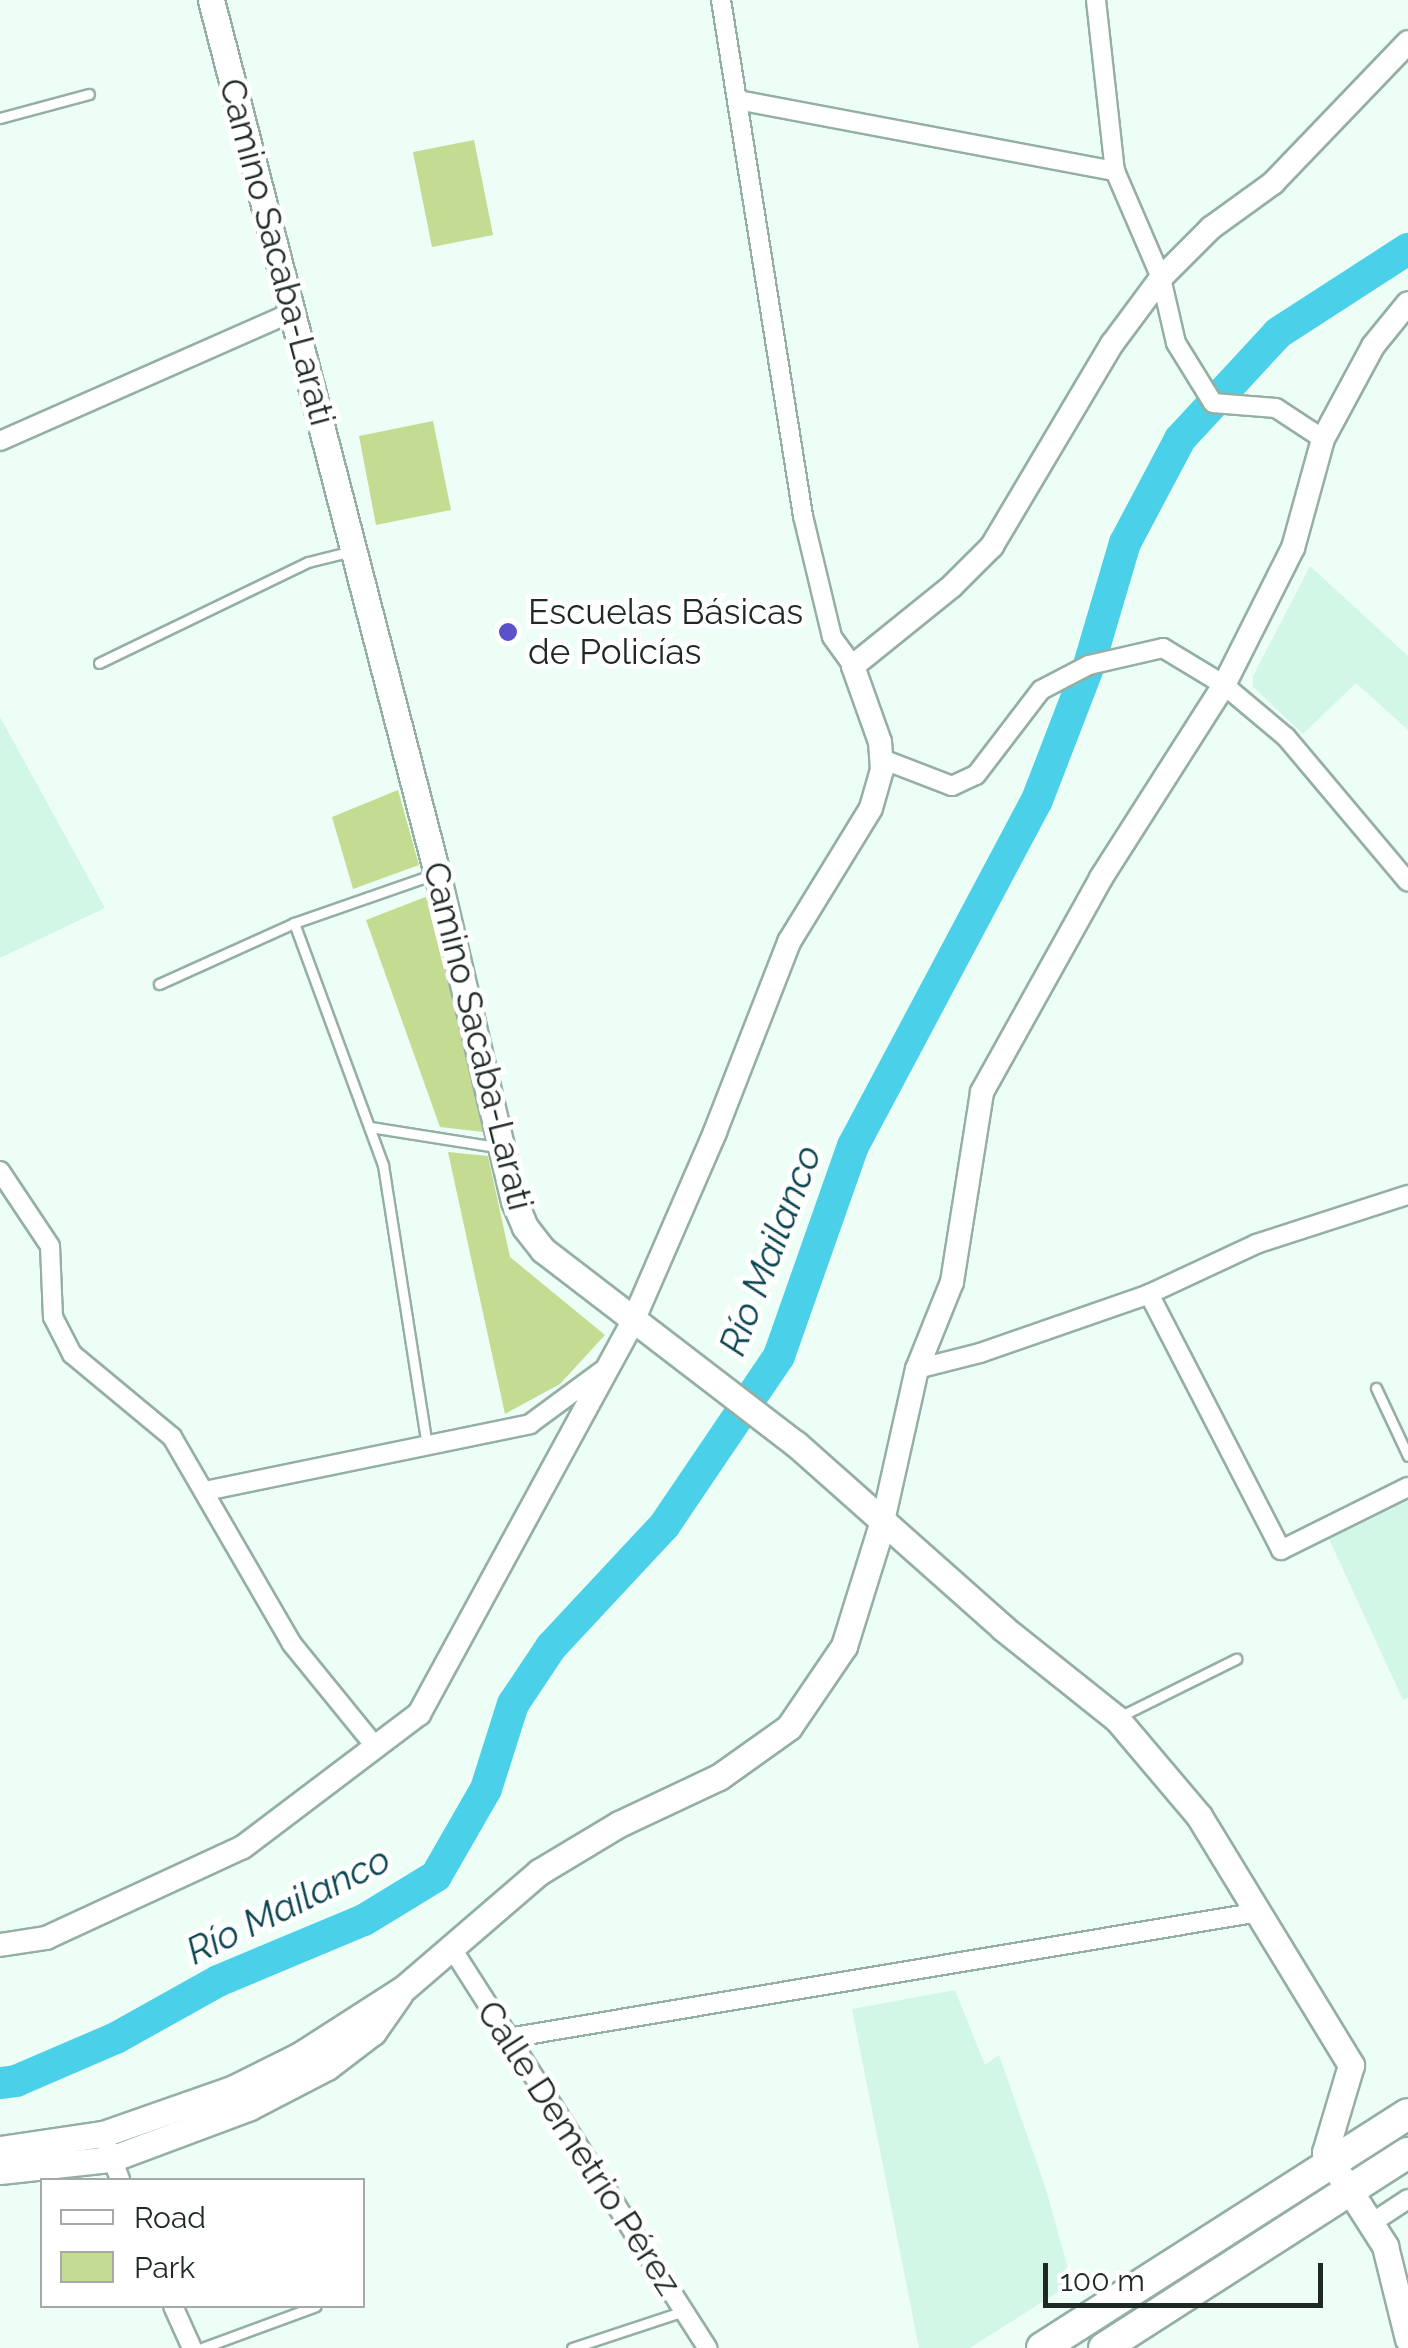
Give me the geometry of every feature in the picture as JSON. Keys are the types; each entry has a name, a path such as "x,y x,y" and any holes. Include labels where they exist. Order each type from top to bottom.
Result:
{"highway":[{"path":"1042,2348 1408,2114"},
{"path":"1104,2348 1408,2153"}],"main road":[{"name":"Camino Sacaba-Larati","path":"211,0 438,873 502,1148 525,1227 543,1250 796,1444 1003,1628 1117,1719 1200,1816 1351,2065 1325,2152 1330,2164"},
{"path":"0,2149 103,2134 234,2088 300,2054 403,1989 539,1872 620,1824 719,1777 790,1727 844,1646 883,1521"},
{"path":"0,2171 115,2170 327,2067 373,2032 403,1989"},
{"path":"1330,2164 1373,2222 1394,2275 1408,2339"}],"street":[{"path":"0,1944 46,1938 243,1847 418,1714 633,1320 715,1132 789,942 871,808 882,759 880,742 853,666 832,637 803,516 722,0"},
{"path":"1096,0 1115,171 1161,278 1176,343 1213,403 1276,408 1323,439"},
{"path":"853,666 952,586 992,546 1112,344 1161,278 1211,228 1273,183 1408,42"},
{"path":"738,100 1115,171"},
{"path":"883,1521 917,1369 952,1282 982,1092 1101,878 1224,684 1294,548 1323,439 1373,346 1408,302"},
{"path":"0,441 293,312"},
{"path":"882,759 952,786 976,775 1040,690 1114,656 1163,648 1224,684 1286,737 1408,882"},
{"path":"0,1171 50,1246 53,1317 72,1354 172,1436 292,1644 375,1746"},
{"path":"917,1369 980,1353 1150,1294 1256,1244 1408,1195"},
{"path":"1150,1294 1281,1550 1408,1486"},
{"path":"206,1490 530,1424 602,1371"},
{"path":"508,2038 1259,1912"},
{"name":"Calle Demetrio Pérez","path":"450,1947 707,2348"},
{"path":"103,2134 115,2170"},
{"path":"1373,2222 1408,2199"},
{"path":"175,2308 192,2348"}],"lane":[{"path":"0,118 89,94"},
{"path":"99,663 308,562 354,550"},
{"path":"159,984 294,922 438,873"},
{"path":"294,922 384,1165 426,1446"},
{"path":"370,1126 502,1148"},
{"path":"1376,1388 1408,1456"},
{"path":"1117,1719 1236,1659"},
{"path":"202,2348 311,2308"},
{"path":"572,2348 684,2312"}],"shaded area":[{"path":"1310,566 1408,656 1408,730 1356,683 1303,734 1253,687 1253,676"},
{"path":"0,717 105,908 0,958"},
{"path":"1408,1499 1408,1698 1403,1700 1329,1539"},
{"path":"955,1990 985,2065 999,2055 1046,2189 1072,2283 970,2348 919,2348 852,2009"}],"green space":[{"path":"474,140 493,235 432,247 413,152"},
{"path":"433,421 451,510 376,525 359,436"},
{"path":"398,790 419,865 353,889 332,817"},
{"path":"428,896 483,1132 440,1127 366,920"},
{"path":"448,1152 488,1156 510,1257 605,1335 560,1384 505,1414"}],"waterway":[{"name":"Río Mailanco","path":"0,2083 16,2081 116,2038 218,1981 364,1920 436,1876 486,1789 513,1704 551,1647 664,1526 779,1356 853,1146 1037,800 1089,665 1125,543 1180,439 1278,333 1408,249"}],"place":[{"name":"Escuelas Básicas de Policías","path":"508,632"}]}
